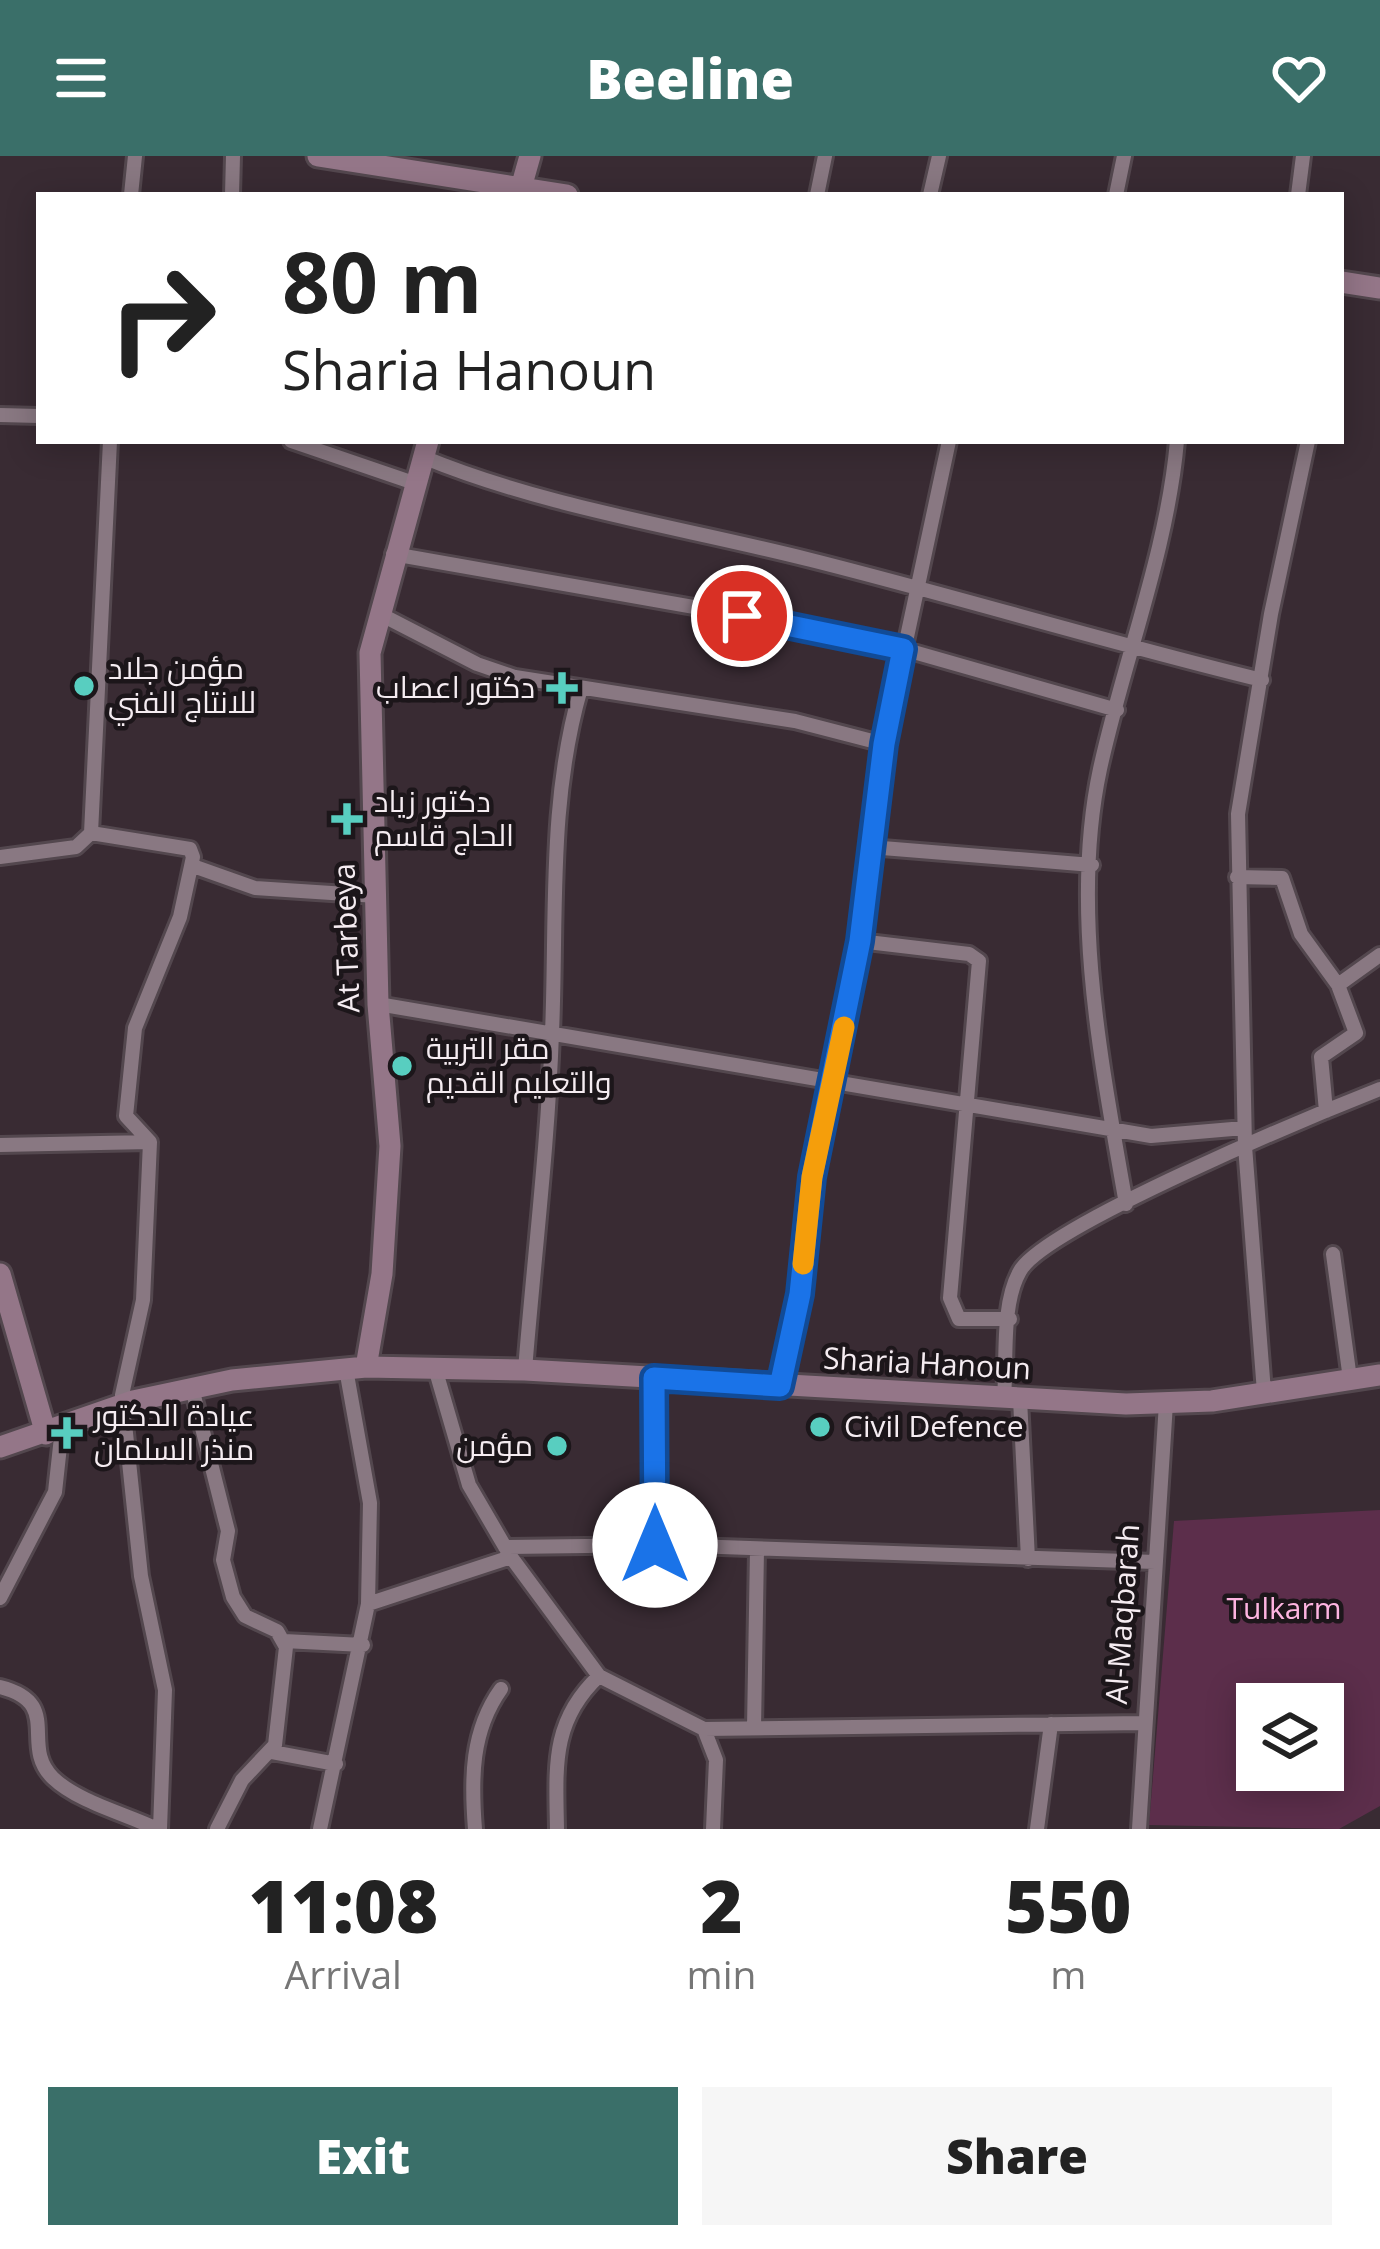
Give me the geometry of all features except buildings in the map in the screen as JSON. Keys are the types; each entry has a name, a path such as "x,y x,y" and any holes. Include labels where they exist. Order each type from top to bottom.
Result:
{"street":[{"path":"131,192 135,156"},
{"path":"232,156 232,192"},
{"path":"318,156 405,163 520,192 530,156"},
{"path":"818,192 825,156"},
{"path":"931,192 939,156"},
{"path":"1117,192 1124,156"},
{"path":"1298,192 1303,156"},
{"path":"1344,282 1380,288"},
{"path":"0,415 36,416"},
{"path":"0,857 76,848 91,833 110,444"},
{"path":"300,444 414,483"},
{"path":"780,1386 800,1294 812,1177 860,941 884,744 903,649 921,591 948,444"},
{"path":"1126,1204 1097,1023 1092,865 1100,771 1146,580 1170,512 1177,444"},
{"path":"1264,1392 1244,1128 1238,814 1307,444"},
{"path":"426,449 473,478 1262,680"},
{"name":"At Tarbeya","path":"356,1368 382,1274 390,1146 378,1004 368,729 370,653 393,554 426,449"},
{"path":"393,554 903,649 1117,710"},
{"path":"378,613 496,671 795,721 884,744"},
{"path":"524,1370 552,1034 556,804 563,749 581,688"},
{"path":"0,1687 28,1697 37,1711 42,1761 49,1774 159,1829 165,1690 141,1576 123,1405 123,1379 143,1300 150,1142 126,1116 135,1028 181,917 193,866 190,849 91,833"},
{"path":"870,847 1092,865"},
{"path":"193,866 254,888 377,896"},
{"path":"1238,877 1282,878 1300,934 1338,985 1356,1033 1321,1057 1326,1111"},
{"path":"860,941 977,957 952,1309 964,1320 1010,1319"},
{"path":"1338,985 1380,955"},
{"path":"378,1004 1114,1130 1162,1136 1244,1128"},
{"path":"1028,1559 1012,1398 1010,1319 1014,1284 1030,1258 1245,1146 1380,1089"},
{"path":"0,1145 150,1142"},
{"path":"1334,1254 1350,1379"},
{"path":"0,1274 54,1431 55,1492 0,1598"},
{"path":"320,1829 363,1646 368,1604 370,1503 356,1368"},
{"name":"Sharia Hanoun","path":"0,1447 123,1405 191,1388 356,1368 524,1370 1166,1403 1380,1375"},
{"path":"435,1368 469,1485 508,1552 599,1676 704,1729 1142,1723"},
{"path":"654,1378 655,1545"},
{"path":"191,1388 228,1531 223,1560 233,1597 245,1616 277,1631 284,1641 280,1716 272,1752 242,1780 218,1829"},
{"name":"Al-Maqbarah","path":"1138,1829 1166,1403"},
{"path":"368,1604 508,1552 655,1545 1155,1562"},
{"path":"754,1728 758,1550"},
{"path":"284,1641 363,1646"},
{"path":"557,1829 557,1741 572,1704 599,1676"},
{"path":"475,1829 474,1753 487,1708 501,1689"},
{"path":"1037,1829 1051,1724"},
{"path":"704,1729 716,1760 713,1829"},
{"path":"272,1752 336,1764"}],"green space":[{"name":"Tulkarm","path":"1380,1510 1380,1806 1339,1829 1149,1825 1174,1521"}],"slow traffic":[{"path":"803,1264 812,1177 844,1027"}],"place":[{"name":"مؤمن جلاد للانتاج الفني","path":"84,686"},
{"name":"دكتور اعصاب","path":"562,688"},
{"name":"دكتور زياد الحاج قاسم","path":"347,819"},
{"name":"مقر التربية والتعليم القديم","path":"402,1066"},
{"name":"Civil Defence","path":"820,1427"},
{"name":"عيادة الدكتور منذر السلمان","path":"67,1433"},
{"name":"مؤمن","path":"557,1446"}],"route":[{"path":"655,1545 654,1378 780,1386 800,1294 812,1177 860,941 884,744 903,649 742,616"}]}
